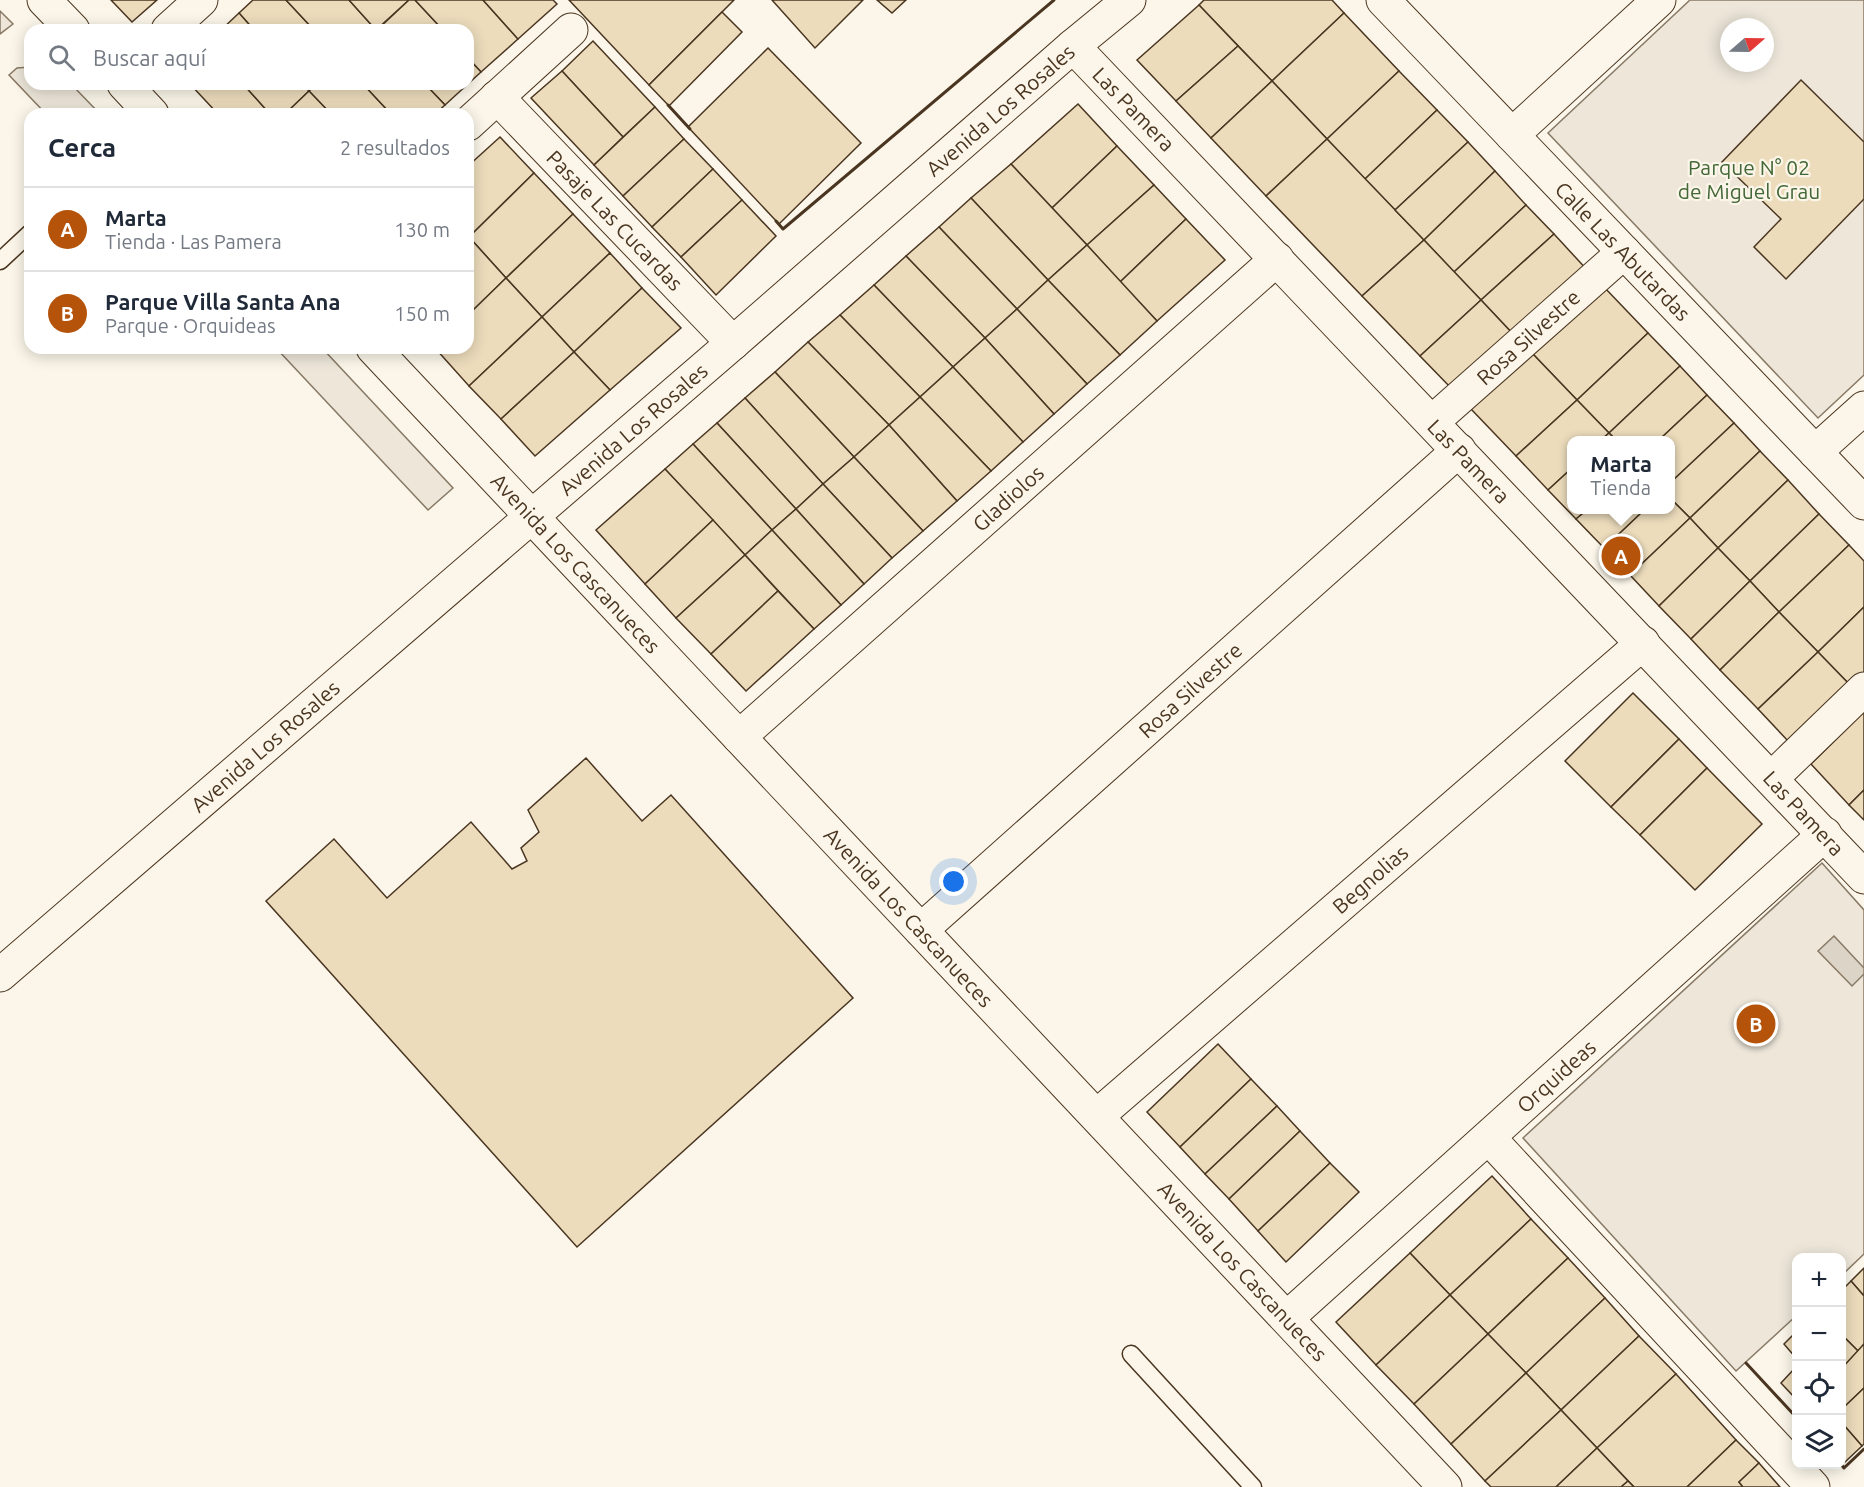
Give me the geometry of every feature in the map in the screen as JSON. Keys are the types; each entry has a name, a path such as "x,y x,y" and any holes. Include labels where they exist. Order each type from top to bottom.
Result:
{"street":[{"path":"44,0 67,24"},
{"path":"175,24 201,0"},
{"name":"Avenida Los Rosales","path":"0,975 1129,0"},
{"name":"Calle Las Abutardas","path":"1383,0 1864,503"},
{"path":"1512,135 1659,0"},
{"path":"474,118 572,30"},
{"name":"Las Pamera","path":"1073,46 1864,877"},
{"path":"130,90 146,108"},
{"name":"Pasaje Las Cucardas","path":"497,97 733,343"},
{"name":"Rosa Silvestre","path":"1432,422 1624,252"},
{"name":"Gladiolos","path":"739,737 1277,259"},
{"name":"Avenida Los Cascanueces","path":"379,354 1445,1487"},
{"path":"1815,452 1864,408"},
{"name":"Rosa Silvestre","path":"921,930 1459,450"},
{"name":"Begnolias","path":"1097,1116 1643,643"},
{"path":"1772,778 1864,689"},
{"name":"Orquideas","path":"1287,1318 1825,834"},
{"path":"1489,1138 1813,1487"}],"lane":[{"path":"0,261 24,239"},
{"path":"1131,1354 1253,1487"}],"green space":[{"name":"Parque N° 02 de Miguel Grau","path":"1690,0 1864,0 1864,375 1818,418 1548,133"},
{"path":"0,11 13,24 0,34"},
{"path":"24,67 24,90 77,90 94,108 40,108 9,75 17,68"},
{"path":"282,354 328,354 453,488 428,510"},
{"path":"1822,863 1864,910 1864,1254 1846,1271 1846,1253 1792,1253 1792,1320 1736,1371 1523,1138"}],"shaded area":[{"path":"1834,936 1864,968 1864,974 1852,986 1818,951"}],"building":[{"path":"111,0 157,0 132,22"},
{"path":"253,0 286,0 308,24 249,24 239,13"},
{"path":"286,0 349,0 371,24 308,24"},
{"path":"349,0 409,0 383,24 371,24"},
{"path":"409,0 415,0 437,24 383,24"},
{"path":"415,0 483,0 518,39 481,72 474,64 474,24 437,24"},
{"path":"483,0 553,0 557,4 518,39"},
{"path":"569,0 734,0 649,85"},
{"path":"772,0 863,0 815,48"},
{"path":"877,0 906,0 892,13"},
{"path":"1204,0 1332,0 1344,13 1272,81 1199,5"},
{"path":"1199,5 1238,46 1176,101 1137,60"},
{"path":"722,12 742,32 669,106 649,85"},
{"path":"239,13 249,24 227,24"},
{"path":"1344,13 1399,71 1327,139 1272,81"},
{"path":"593,41 655,107 623,137 562,71"},
{"path":"1238,46 1272,81 1211,138 1176,101"},
{"path":"768,48 861,143 779,224 688,127"},
{"path":"474,64 481,72 474,78"},
{"path":"562,71 623,137 594,165 531,98"},
{"path":"1399,71 1437,110 1365,179 1327,139"},
{"path":"1801,80 1864,142 1864,199 1786,279 1754,247 1781,219 1722,162"},
{"path":"1272,81 1327,139 1266,196 1211,138"},
{"path":"196,90 248,90 265,108 212,108"},
{"path":"248,90 309,91 291,108 265,108"},
{"path":"369,90 385,108 325,108 309,91"},
{"path":"369,90 431,90 445,105 442,108 385,108"},
{"path":"431,90 461,90 445,105"},
{"path":"309,91 325,108 291,108"},
{"path":"1078,104 1117,146 1052,208 1011,164"},
{"path":"655,107 684,139 623,196 594,165"},
{"path":"1437,110 1468,142 1395,210 1365,179"},
{"path":"500,137 534,173 474,232 474,161"},
{"path":"684,139 713,169 652,227 623,196"},
{"path":"1327,139 1424,240 1362,296 1266,196"},
{"path":"1468,142 1495,171 1424,240 1395,210"},
{"path":"1117,146 1154,185 1087,245 1052,208"},
{"path":"1011,164 1087,245 1048,280 971,198"},
{"path":"713,169 742,200 681,257 652,227"},
{"path":"1495,171 1526,205 1454,272 1424,240"},
{"path":"534,173 573,214 506,278 474,243 474,232"},
{"path":"1154,185 1186,219 1120,282 1087,245"},
{"path":"971,198 1048,280 1017,309 939,227"},
{"path":"742,200 776,236 716,295 681,257"},
{"path":"1526,205 1554,234 1481,300 1454,272"},
{"path":"573,214 610,253 542,317 506,278"},
{"path":"1186,219 1225,260 1157,321 1120,282"},
{"path":"939,227 1017,309 985,338 906,256"},
{"path":"1554,234 1589,272 1513,334 1481,300"},
{"path":"1424,240 1481,300 1420,356 1362,296"},
{"path":"474,243 506,278 474,309"},
{"path":"1087,245 1157,321 1120,355 1048,280"},
{"path":"610,253 642,288 574,352 542,317"},
{"path":"906,256 985,338 953,367 874,285"},
{"path":"506,278 542,317 469,386 440,354 474,354 474,309"},
{"path":"1048,280 1120,355 1087,384 1017,309"},
{"path":"874,285 953,367 920,397 840,315"},
{"path":"1603,286 1648,333 1577,400 1531,352"},
{"path":"642,288 681,328 610,390 574,352"},
{"path":"1481,300 1513,334 1452,389 1420,356"},
{"path":"1017,309 1087,384 1054,414 985,338"},
{"path":"840,315 920,397 889,425 808,342"},
{"path":"542,317 574,352 501,419 469,386"},
{"path":"1648,333 1680,366 1609,433 1577,400"},
{"path":"985,338 1054,414 1023,442 953,367"},
{"path":"808,342 889,425 854,457 775,372"},
{"path":"574,352 610,390 535,456 501,419"},
{"path":"1531,352 1577,400 1516,456 1471,409"},
{"path":"1680,366 1707,395 1663,436 1612,436 1609,433"},
{"path":"953,367 1023,442 991,471 920,397"},
{"path":"775,372 854,457 823,484 745,398"},
{"path":"1707,395 1734,423 1675,478 1675,436 1663,436"},
{"path":"920,397 991,471 957,501 889,425"},
{"path":"745,398 823,484 796,509 717,423"},
{"path":"1577,400 1609,433 1606,436 1567,436 1567,473 1548,490 1516,456"},
{"path":"717,423 796,509 772,530 693,444"},
{"path":"1734,423 1760,451 1690,518 1675,503 1675,478"},
{"path":"889,425 957,501 923,531 854,457"},
{"path":"693,444 772,530 745,555 665,469"},
{"path":"1760,451 1788,480 1718,548 1690,518"},
{"path":"854,457 923,531 892,558 823,484"},
{"path":"665,469 713,520 645,584 596,530"},
{"path":"1567,473 1567,510 1548,490"},
{"path":"1788,480 1819,514 1750,581 1718,548"},
{"path":"823,484 892,558 864,584 796,509"},
{"path":"1675,503 1690,518 1630,575 1604,548 1640,514 1675,514"},
{"path":"796,509 864,584 841,605 772,530"},
{"path":"1571,514 1582,514 1576,519"},
{"path":"1582,514 1640,514 1604,548 1576,519"},
{"path":"1819,514 1849,545 1779,612 1750,581"},
{"path":"1690,518 1718,548 1659,606 1630,575"},
{"path":"713,520 745,555 676,618 645,584"},
{"path":"772,530 841,605 814,629 745,555"},
{"path":"1849,545 1864,561 1864,607 1818,652 1779,612"},
{"path":"1718,548 1750,581 1691,639 1659,606"},
{"path":"745,555 778,591 711,654 676,618"},
{"path":"1750,581 1779,612 1720,670 1691,639"},
{"path":"778,591 814,629 746,691 711,654"},
{"path":"1864,607 1864,672 1850,685 1818,652"},
{"path":"1779,612 1818,652 1758,709 1720,670"},
{"path":"1818,652 1850,685 1789,742 1758,709"},
{"path":"1633,693 1679,739 1611,807 1565,761"},
{"path":"1864,712 1864,790 1849,805 1811,764"},
{"path":"1679,739 1707,768 1640,835 1611,807"},
{"path":"586,758 642,821 671,795 853,998 577,1247 266,901 334,839 387,898 471,822 512,869 527,861 521,848 539,832 528,810"},
{"path":"1707,768 1762,824 1695,890 1640,835"},
{"path":"1864,790 1864,820 1849,805"},
{"path":"1218,1044 1251,1079 1180,1147 1147,1112"},
{"path":"1251,1079 1277,1106 1205,1174 1180,1147"},
{"path":"1277,1106 1300,1131 1229,1199 1205,1174"},
{"path":"1300,1131 1330,1163 1258,1231 1229,1199"},
{"path":"1330,1163 1359,1192 1286,1262 1258,1231"},
{"path":"1492,1176 1531,1219 1450,1295 1410,1253"},
{"path":"1531,1219 1568,1258 1488,1334 1450,1295"},
{"path":"1410,1253 1450,1295 1376,1365 1336,1322"},
{"path":"1568,1258 1605,1298 1526,1373 1488,1334"},
{"path":"1864,1268 1864,1296 1851,1281"},
{"path":"1851,1281 1864,1296 1864,1344 1858,1351 1846,1339 1846,1286"},
{"path":"1450,1295 1488,1334 1414,1404 1376,1365"},
{"path":"1605,1298 1639,1336 1561,1410 1526,1373"},
{"path":"1488,1334 1526,1373 1451,1444 1414,1404"},
{"path":"1639,1336 1676,1374 1597,1448 1561,1410"},
{"path":"1792,1336 1792,1353 1784,1344"},
{"path":"1846,1339 1858,1351 1846,1364"},
{"path":"1864,1344 1864,1388 1846,1405 1846,1364"},
{"path":"1792,1371 1792,1395 1781,1383"},
{"path":"1526,1373 1561,1410 1485,1481 1451,1444"},
{"path":"1676,1374 1736,1440 1687,1487 1634,1487 1597,1448"},
{"path":"1864,1388 1864,1444 1862,1446 1846,1428 1846,1405"},
{"path":"1561,1410 1597,1448 1556,1487 1491,1487 1485,1481"},
{"path":"1846,1428 1862,1446 1846,1461"},
{"path":"1736,1440 1759,1463 1739,1482 1743,1487 1687,1487"},
{"path":"1597,1448 1628,1481 1621,1487 1556,1487"},
{"path":"1759,1463 1780,1487 1743,1487 1739,1482"},
{"path":"1628,1481 1634,1487 1621,1487"}],"wall":[{"path":"776,221 783,229 1054,0"},
{"path":"668,105 690,129"},
{"path":"1746,1363 1794,1415"},
{"path":"1846,1466 1864,1449"}],"place":[{"name":"Marta","path":"1621,556"},
{"name":"Parque Villa Santa Ana","path":"1756,1024"}]}
